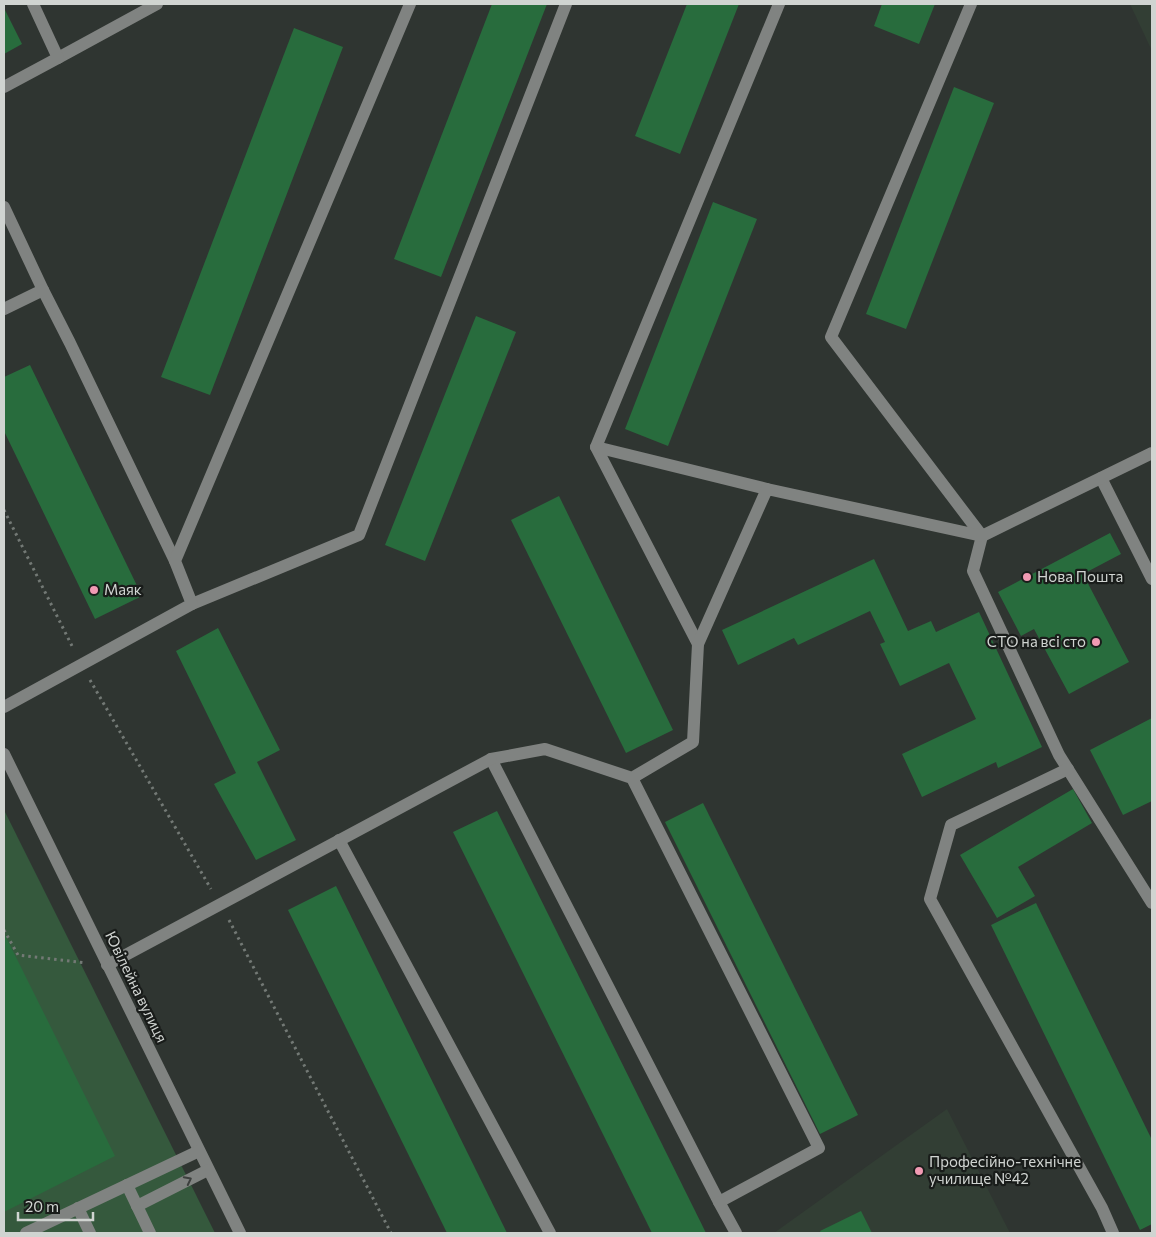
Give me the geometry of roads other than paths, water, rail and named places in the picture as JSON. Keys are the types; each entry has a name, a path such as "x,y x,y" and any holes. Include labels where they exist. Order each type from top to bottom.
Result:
{"street":[{"path":"33,4 58,58"},
{"path":"4,87 157,4"},
{"path":"175,561 410,4"},
{"path":"4,707 192,604 359,536 566,4"},
{"path":"698,644 596,447 779,4"},
{"path":"971,4 831,337 982,536"},
{"path":"4,208 42,290 70,343 175,561 192,604"},
{"path":"4,309 42,290"},
{"path":"596,447 767,489 982,536 1152,453"},
{"path":"1101,478 1152,579"},
{"path":"632,778 693,742 698,644 767,489"},
{"path":"982,536 973,571 1059,755 1152,904"},
{"path":"107,965 491,759 545,749 632,778 818,1148 719,1202"},
{"name":"Ювілейна вулиця","path":"4,754 240,1233"},
{"path":"491,759 736,1233"},
{"path":"1068,769 951,826 930,899 1102,1208 1113,1233"},
{"path":"339,840 550,1233"},
{"path":"26,1233 51,1228 78,1208 199,1151"},
{"path":"137,1206 208,1170"},
{"path":"127,1185 150,1233"},
{"path":"78,1208 90,1233"}],"place":[{"name":"Нова Пошта","path":"1027,577"},
{"name":"Маяк","path":"94,590"},
{"name":"СТО на всі сто","path":"1096,642"},
{"name":"Професійно-технічне училище №42","path":"919,1171"}]}
